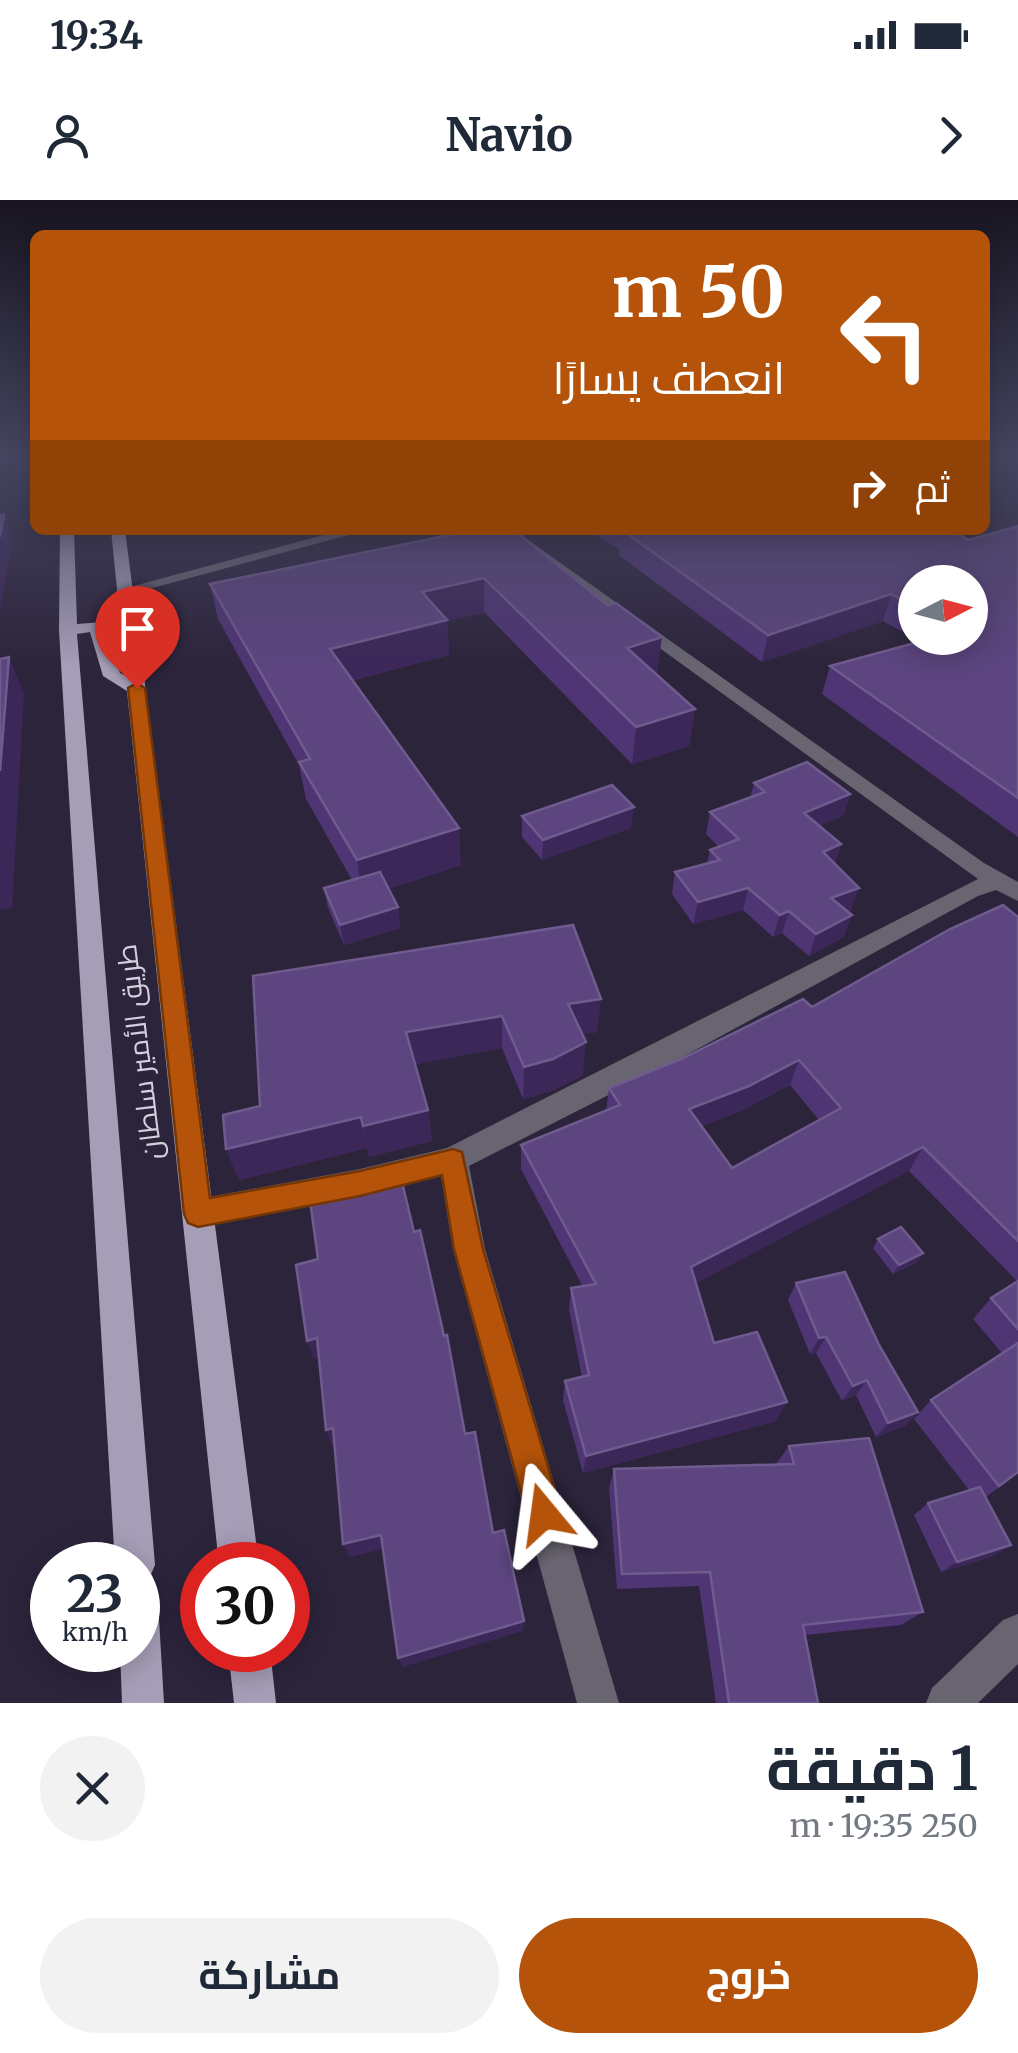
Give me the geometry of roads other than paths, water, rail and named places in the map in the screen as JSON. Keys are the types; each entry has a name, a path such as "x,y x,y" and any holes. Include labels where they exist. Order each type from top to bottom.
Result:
{"main road":[{"name":"طريق الأمير سلطان","path":"67,535 68,630 134,1542"},
{"name":"طريق الأمير سلطان","path":"118,535 236,1542"},
{"path":"68,630 97,626 112,676 137,688"},
{"path":"141,1672 143,1703"},
{"path":"251,1672 255,1703"}],"street":[{"path":"123,591 341,535"},
{"path":"511,535 1008,887"},
{"path":"198,1214 360,1184 453,1160 970,890 1008,887"},
{"path":"453,1160 469,1249 598,1703"},
{"path":"947,1703 1018,1635"}]}
